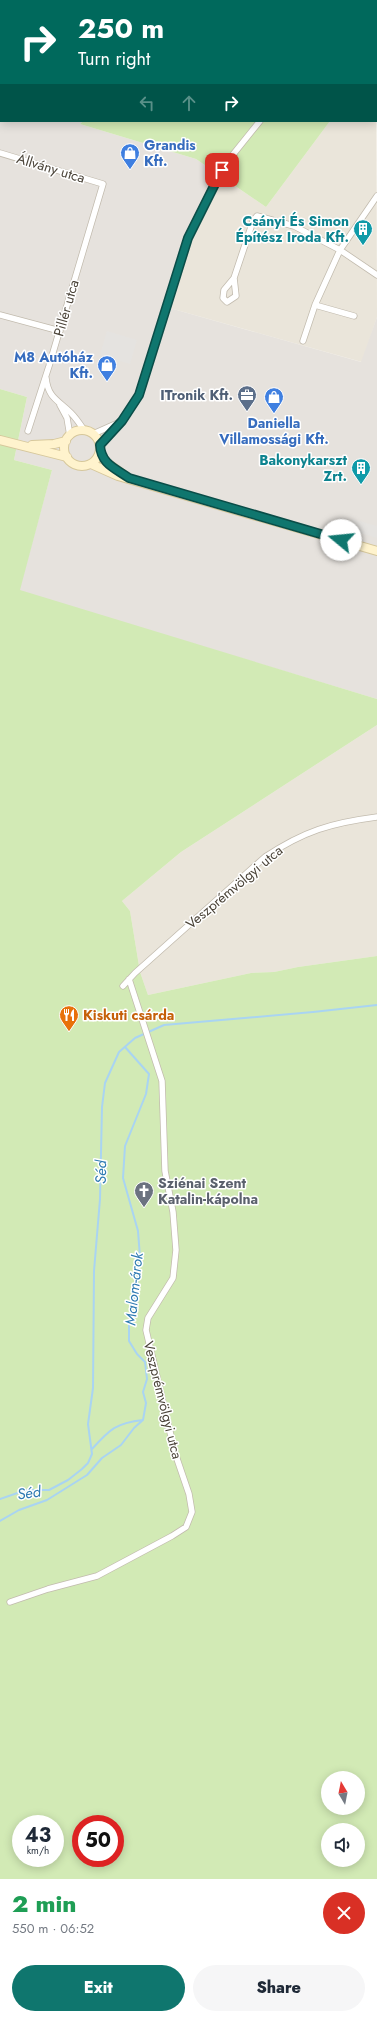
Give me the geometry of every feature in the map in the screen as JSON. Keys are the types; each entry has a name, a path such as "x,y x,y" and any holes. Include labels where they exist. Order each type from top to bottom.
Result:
{"main road":[{"path":"20,446 54,444 68,438 74,432 84,430 93,434 106,462 129,478"},
{"path":"68,438 64,450 72,463 78,466 91,464 118,476 377,551"},
{"path":"0,440 67,457"},
{"path":"91,464 100,449"}],"street":[{"path":"100,449 122,421 139,395 186,246 196,220 227,162 260,122"},
{"name":"Állvány utca","path":"0,153 102,184"},
{"name":"Pillér utca","path":"28,431 60,332 102,184"},
{"path":"303,341 315,305 340,250 377,196"},
{"path":"234,278 253,220 257,216 294,226 340,250 377,275"},
{"path":"315,305 354,316"},
{"path":"0,315 60,332"},
{"path":"46,376 48,390 59,404 67,418 68,438"},
{"path":"59,404 70,412 84,430"},
{"path":"93,434 122,421"},
{"name":"Veszprémvölgyi utca","path":"123,986 265,857 284,844 320,827 377,817"},
{"name":"Veszprémvölgyi utca","path":"10,1602 55,1587 96,1576 186,1527 192,1512 189,1494 174,1453 146,1330 148,1318 173,1278 176,1250 173,1212 165,1171 162,1081 129,979"}],"shaded area":[{"path":"0,122 82,122 80,124 196,159 219,175 201,208 166,307 361,362 377,317 377,699 19,591 52,470 14,460 27,397 0,389"},
{"path":"329,122 376,122 377,317 362,362 166,307 185,246 219,175 266,207"},
{"path":"107,331 137,340 130,364 100,355"},
{"path":"352,519 377,526 377,538 349,530"},
{"path":"377,725 377,956 298,967 274,972 251,973 148,995 140,972 130,911 122,901 181,852"}],"green space":[{"path":"82,122 329,122 266,207 196,159 80,124"},
{"path":"0,389 27,397 14,460 52,470 20,590 377,699 377,725 181,852 122,901 130,911 140,972 148,995 251,973 274,972 298,967 377,956 377,1879 0,1879"}],"waterway":[{"name":"Séd","path":"0,1499 26,1490 49,1490 68,1480 82,1469 88,1463 92,1454 88,1424 93,1388 94,1271 100,1199 102,1107 105,1083 119,1052 135,1038 164,1025 377,1005"},
{"name":"Malom-árok","path":"0,1521 19,1510 47,1500 87,1475 102,1458 121,1445 134,1428 143,1420 146,1403 143,1392 147,1379 145,1362 137,1354 129,1341 129,1324 137,1286 140,1257 138,1231 123,1178 125,1146 146,1094 149,1074 125,1047"},
{"name":"Malom-árok","path":"92,1449 114,1428 126,1423 143,1420"}],"place":[{"name":"Grandis Kft.","path":"130,170"},
{"name":"Csányi És Simon Építész Iroda Kft.","path":"363,246"},
{"name":"M8 Autóház Kft.","path":"107,382"},
{"name":"ITronik Kft.","path":"247,412"},
{"name":"Daniella Villamossági Kft.","path":"274,414"},
{"name":"Bakonykarszt Zrt.","path":"361,485"},
{"name":"Kiskuti csárda","path":"69,1032"},
{"name":"Sziénai Szent Katalin-kápolna","path":"144,1208"}],"route":[{"path":"222,170 188,238 136,402 118,426 103,440 100,445 100,453 106,462 129,478 341,540"}]}
